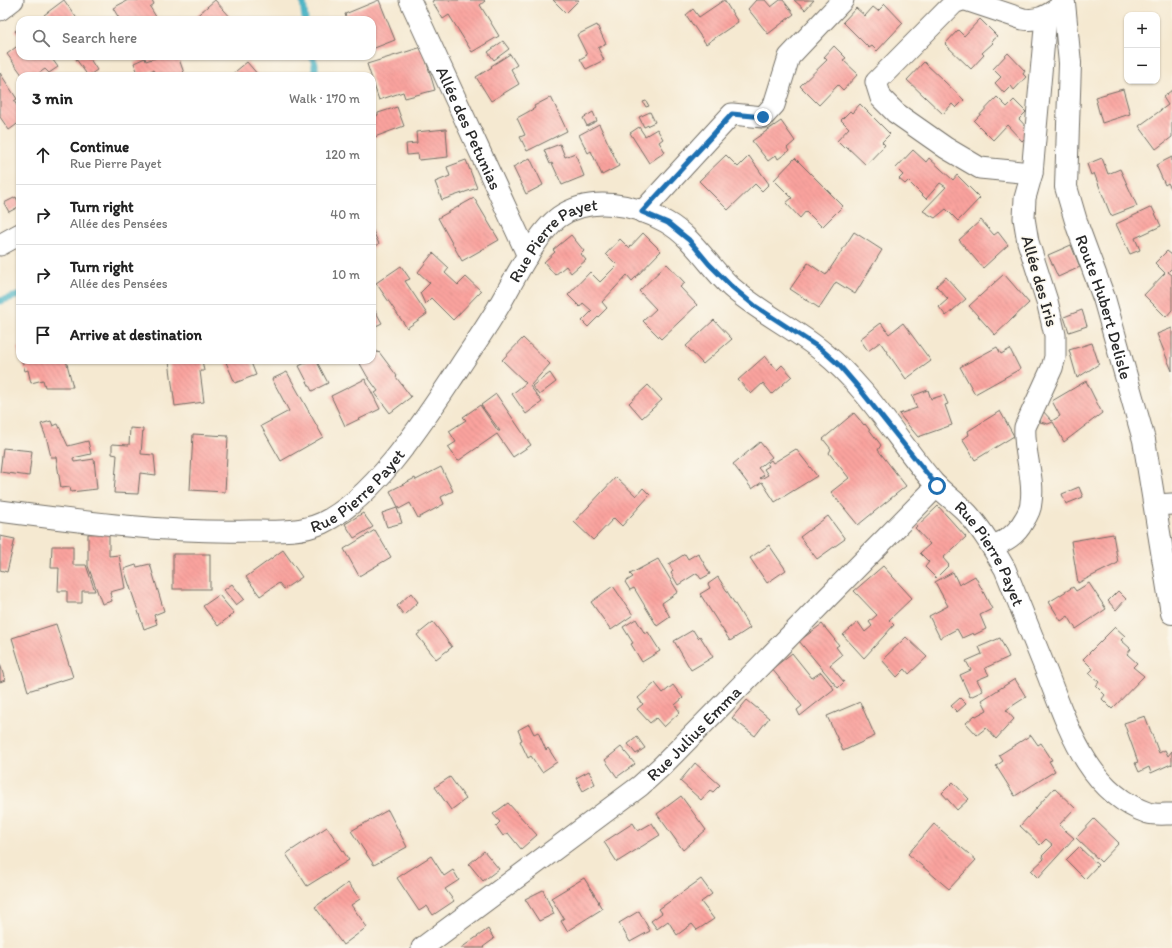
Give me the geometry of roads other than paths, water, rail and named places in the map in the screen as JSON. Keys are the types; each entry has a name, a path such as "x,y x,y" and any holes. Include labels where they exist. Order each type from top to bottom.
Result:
{"main road":[{"name":"Route Hubert Delisle","path":"1063,2 1070,63 1066,187 1078,228 1104,298 1163,504 1172,613"}],"street":[{"path":"0,10 14,0"},
{"name":"Allée des Petunias","path":"410,0 528,256"},
{"path":"642,212 732,114 763,117 774,105 789,58 843,0"},
{"path":"962,0 954,3 876,82 881,98 896,113 908,122 946,148 980,168 1032,173"},
{"path":"966,0 1023,20 1036,20 1046,17 1063,2"},
{"name":"Allée des Iris","path":"992,546 1005,542 1012,537 1024,520 1031,505 1032,491 1024,437 1025,427 1052,368 1055,357 1055,335 1053,324 1028,242 1024,218 1025,198 1032,173 1046,17"},
{"name":"Rue Pierre Payet","path":"0,511 161,530 219,532 304,529 323,522 342,511 365,492 398,454 435,404 493,316 528,256 550,225 562,215 576,209 594,204 620,205 668,223 689,240 709,264 731,286 755,306 821,349 839,365 937,486 968,514 992,546 1005,569 1070,730 1085,760 1112,792 1129,804 1149,813 1172,814"},
{"path":"0,245 16,236"},
{"name":"Rue Julius Emma","path":"422,948 640,786 662,766 937,486"}],"waterway":[{"path":"303,0 305,16"},
{"path":"314,60 315,72"},
{"path":"0,301 16,296"}]}
